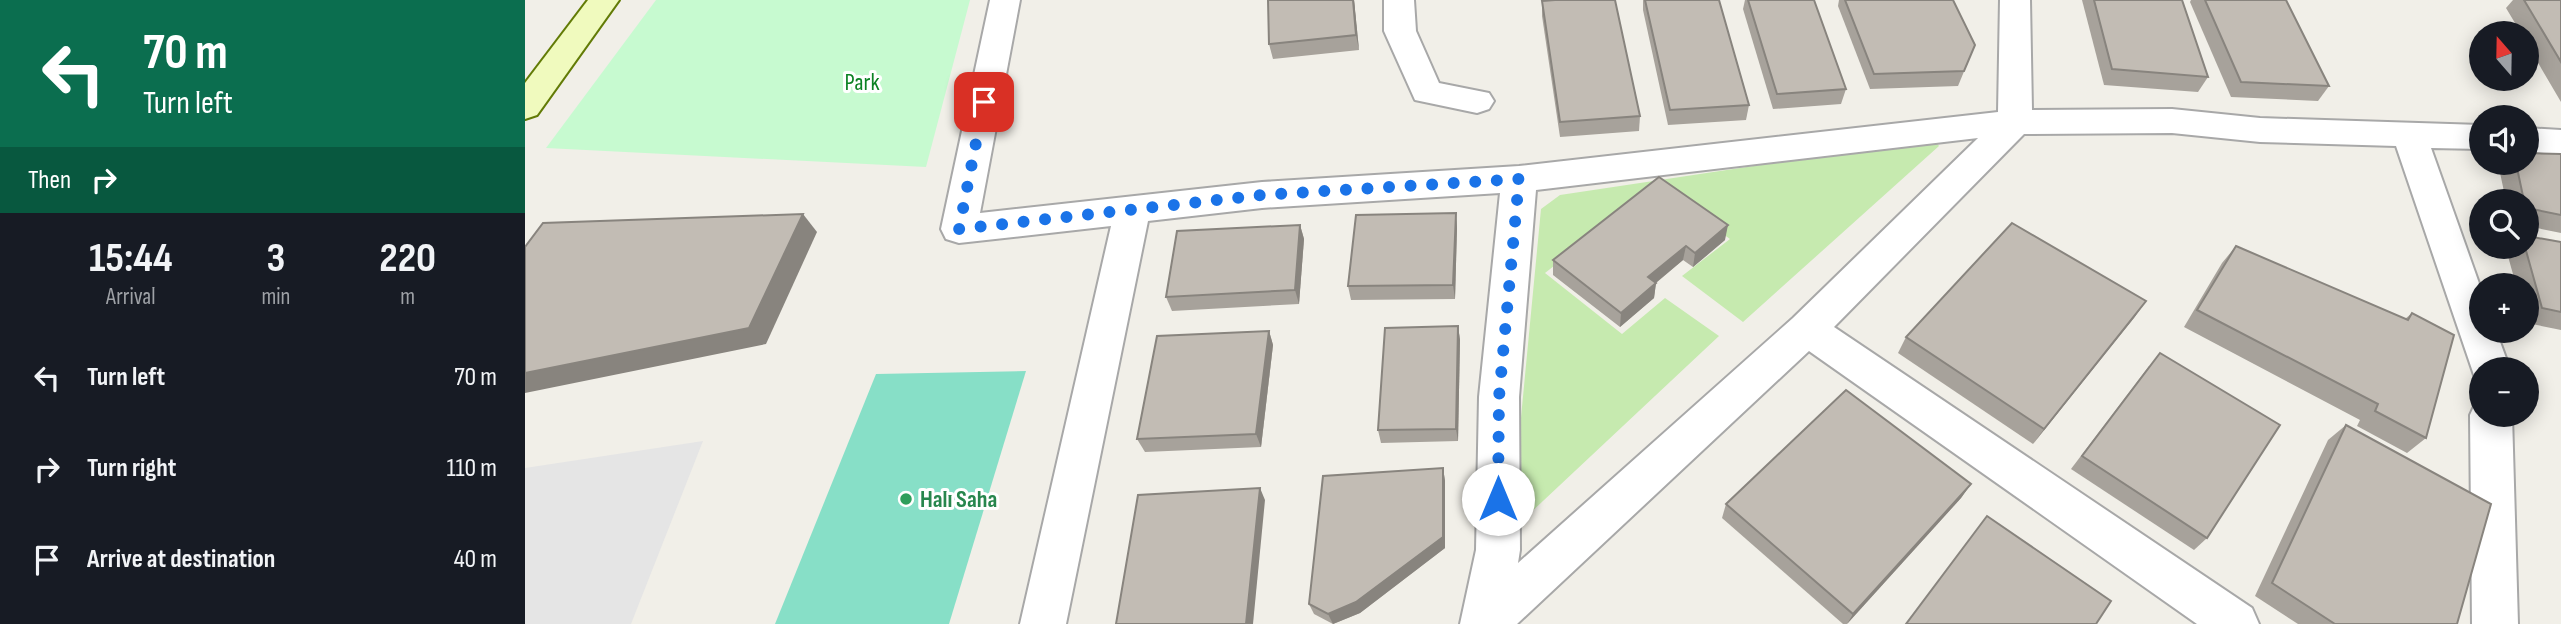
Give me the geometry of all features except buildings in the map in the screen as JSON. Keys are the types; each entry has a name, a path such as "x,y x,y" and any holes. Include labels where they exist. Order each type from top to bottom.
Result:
{"street":[{"path":"527,103 604,0"},
{"path":"1005,0 959,229 1262,195 1519,179 2015,122 2172,121 2260,130 2469,136"},
{"path":"1399,0 1400,31 1427,92 1478,101"},
{"path":"1484,624 1807,329 2015,122 2015,0"},
{"path":"2409,134 2486,357"},
{"path":"2539,141 2561,142"},
{"path":"1484,624 1498,550 1499,397 1519,179"},
{"path":"1043,624 1133,209"},
{"path":"1807,329 2236,624"},
{"path":"2491,427 2495,624"}],"green space":[{"name":"Park","path":"656,0 970,0 926,167 546,148"},
{"path":"1934,139 1939,146 1743,322 1682,276 1730,239 1656,186 1545,273 1622,334 1665,298 1719,336 1527,516 1512,511 1541,209 1560,195"},
{"name":"Halı Saha","path":"1026,371 949,624 775,624 876,374"}],"shaded area":[{"path":"703,441 631,624 525,624 525,468"}],"place":[{"name":"Halı Saha","path":"906,499"}],"route":[{"path":"984,102 959,229 1262,195 1519,179 1499,397 1498,499"}]}
